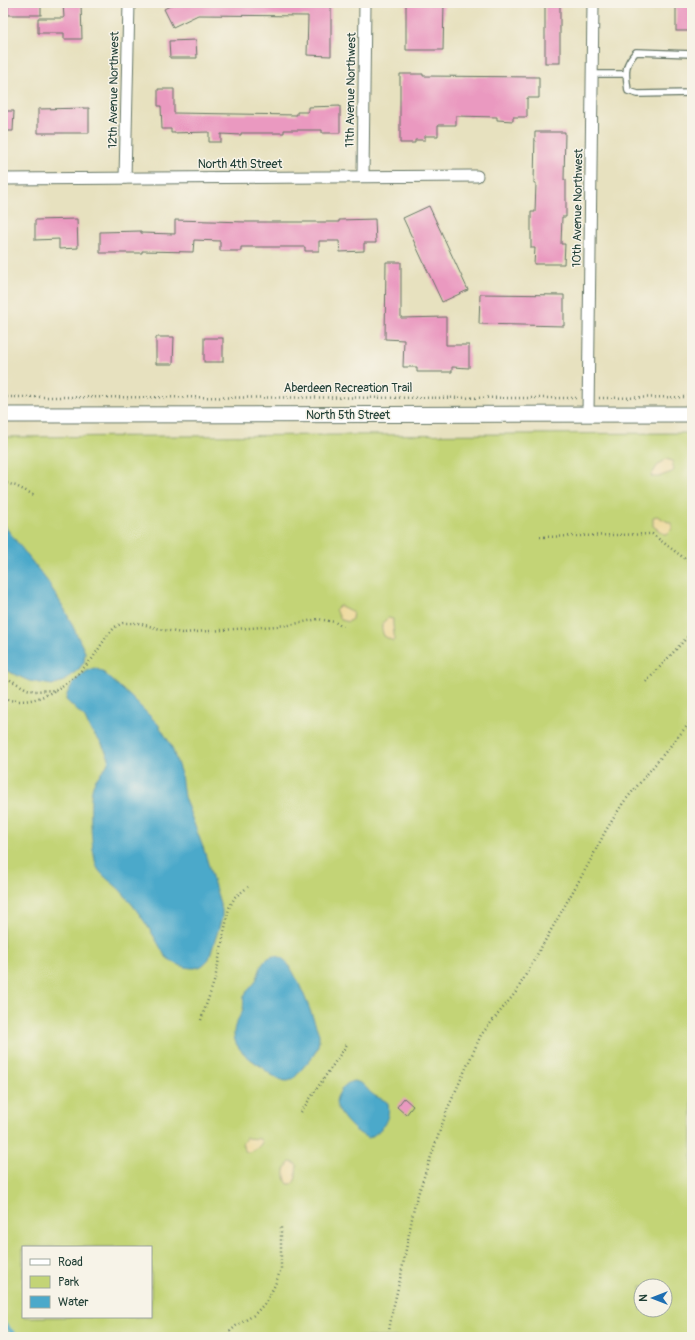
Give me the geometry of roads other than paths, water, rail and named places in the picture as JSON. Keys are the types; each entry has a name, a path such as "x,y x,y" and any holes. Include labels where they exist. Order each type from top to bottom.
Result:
{"street":[{"name":"12th Avenue Northwest","path":"125,178 129,3"},
{"name":"11th Avenue Northwest","path":"363,176 365,3"},
{"name":"10th Avenue Northwest","path":"588,414 594,3"},
{"name":"North 4th Street","path":"3,179 477,176"},
{"name":"North 5th Street","path":"3,415 692,414"}],"lane":[{"path":"692,54 636,52 628,60 626,74 628,91 638,94 692,93"},
{"path":"592,74 626,74"}],"water":[{"path":"3,524 48,582 65,610 85,652 84,662 79,669 64,681 52,685 29,681 3,669"},
{"path":"95,668 103,672 158,724 171,745 181,774 184,797 204,850 222,910 222,918 209,959 204,964 195,968 176,964 165,956 139,913 120,890 100,872 96,863 91,830 91,796 93,784 106,766 109,758 102,744 90,729 85,718 66,700 69,690 76,680 85,672"},
{"path":"273,956 279,956 287,963 298,981 319,1034 318,1046 314,1054 295,1077 287,1081 280,1080 246,1056 238,1046 234,1033 235,1026 243,1009 246,992 256,981 260,969 265,961"},
{"path":"353,1081 362,1084 373,1095 388,1103 389,1109 387,1119 382,1128 369,1138 359,1133 348,1123 337,1107 336,1100 341,1090 346,1084"}],"waterway":[{"path":"3,1323 17,1337"}]}
